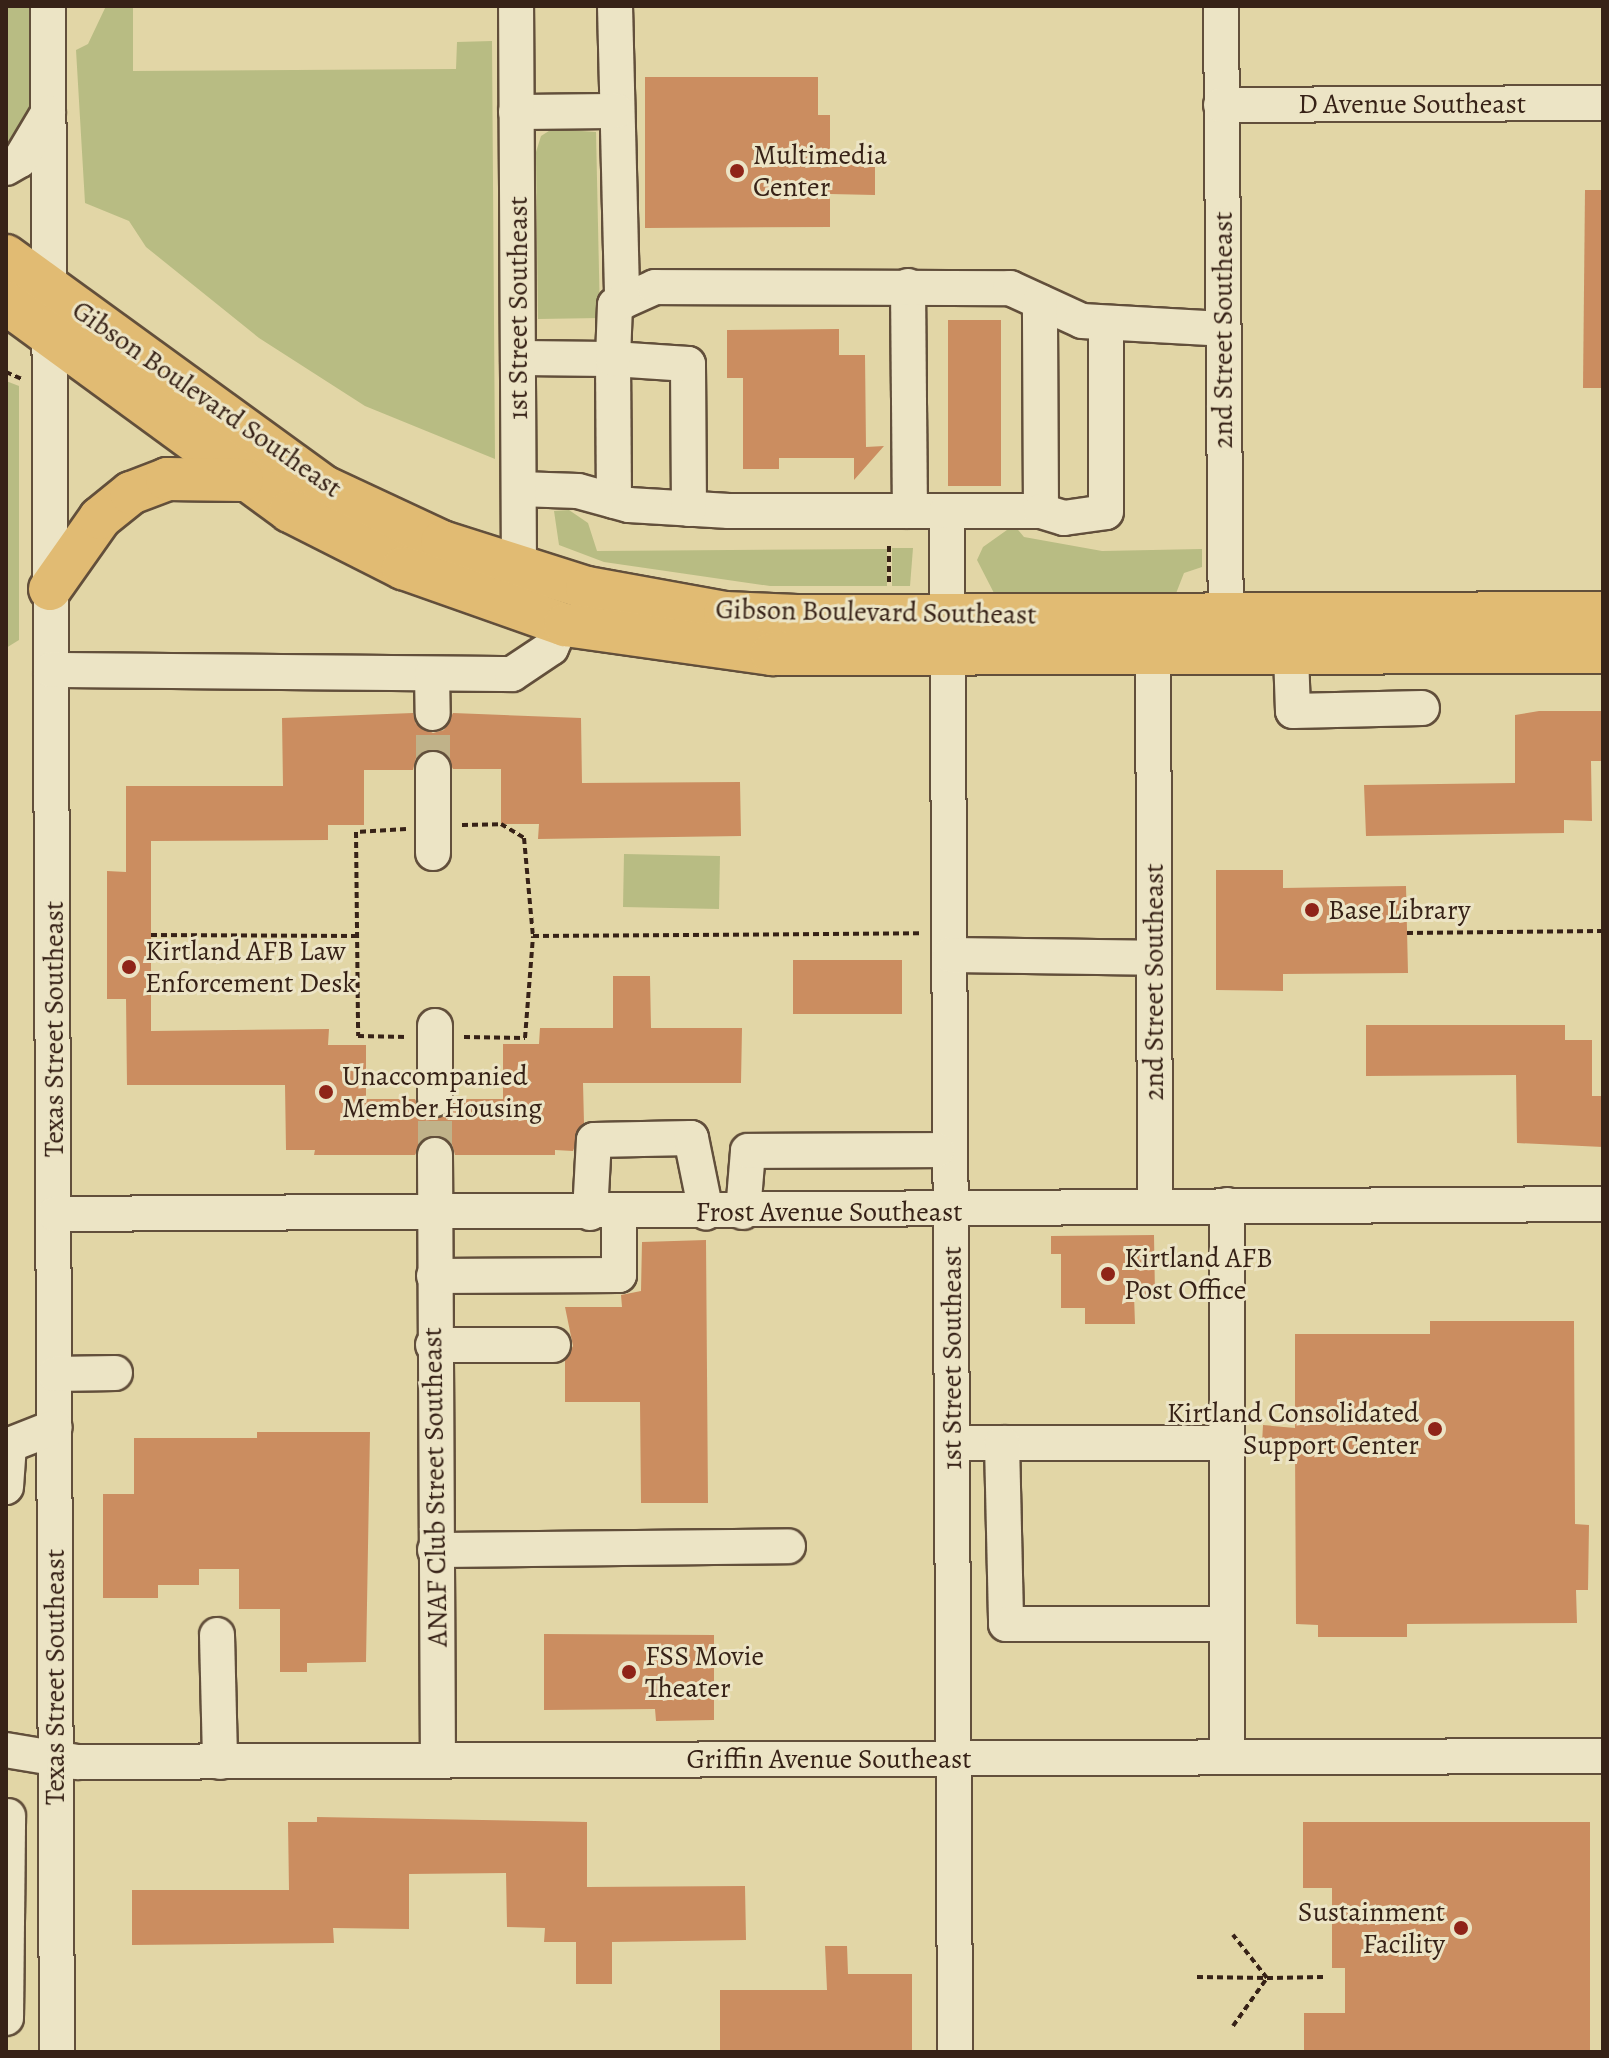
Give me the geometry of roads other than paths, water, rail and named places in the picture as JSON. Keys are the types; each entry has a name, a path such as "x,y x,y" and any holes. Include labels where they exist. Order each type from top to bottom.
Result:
{"main road":[{"name":"Gibson Boulevard Southeast","path":"6,256 324,487 442,542 562,623 707,650 949,637 1501,633 1603,652"},
{"name":"Gibson Boulevard Southeast","path":"6,303 242,480 403,568 514,589 949,637"},
{"path":"50,589 100,518 131,493 167,479 242,480"},
{"name":"Gibson Boulevard Southeast","path":"1226,635 1291,654 1501,633 1603,613"}],"street":[{"name":"Texas Street Southeast","path":"48,6 57,2052"},
{"name":"1st Street Southeast","path":"514,589 519,489 516,6"},
{"path":"615,6 622,302"},
{"name":"2nd Street Southeast","path":"1221,6 1226,635"},
{"name":"D Avenue Southeast","path":"1221,105 1603,103"},
{"path":"516,112 616,111"},
{"path":"6,168 20,160 48,112"},
{"path":"908,286 910,511"},
{"path":"614,501 615,305 655,287 1010,288 1040,302 1106,324 1223,329"},
{"path":"1040,302 1041,511"},
{"path":"519,489 578,491 614,501 689,509 1041,511 1064,518 1106,512 1106,324"},
{"path":"518,358 688,364 689,509"},
{"name":"1st Street Southeast","path":"947,511 949,637 942,944 951,1211 955,2052"},
{"path":"51,670 512,674 551,648 562,623"},
{"name":"2nd Street Southeast","path":"1153,635 1155,1206"},
{"path":"1291,654 1293,711 1422,708"},
{"path":"432,674 433,713"},
{"path":"433,769 433,840"},
{"path":"942,944 1154,958"},
{"path":"435,1031 435,1099"},
{"path":"434,1276 619,1275 604,1212 594,1140 691,1138 706,1212"},
{"path":"743,1212 748,1151 937,1150"},
{"name":"ANAF Club Street Southeast","path":"435,1155 433,1345 438,1761"},
{"name":"Frost Avenue Southeast","path":"55,1214 951,1211 1227,1205 1603,1204"},
{"path":"1227,1205 1227,1757"},
{"path":"433,1345 553,1345"},
{"path":"55,1374 115,1373"},
{"path":"6,1487 9,1445 55,1427"},
{"path":"952,1443 1226,1443"},
{"path":"1002,1443 1006,1624 1226,1624"},
{"path":"435,1550 788,1546"},
{"path":"217,1635 220,1762"},
{"name":"Griffin Avenue Southeast","path":"6,1750 55,1758 220,1762 1603,1756"},
{"path":"6,2018 8,1816"}],"tunnel":[{"path":"433,713 433,769"},
{"path":"435,1099 435,1155"}],"place":[{"name":"Multimedia Center","path":"737,171"},
{"name":"Base Library","path":"1312,910"},
{"name":"Kirtland AFB Law Enforcement Desk","path":"129,967"},
{"name":"Unaccompanied Member Housing","path":"326,1092"},
{"name":"Kirtland AFB Post Office","path":"1108,1274"},
{"name":"Kirtland Consolidated Support Center","path":"1435,1429"},
{"name":"FSS Movie Theater","path":"629,1672"},
{"name":"Sustainment Facility","path":"1461,1928"}]}
